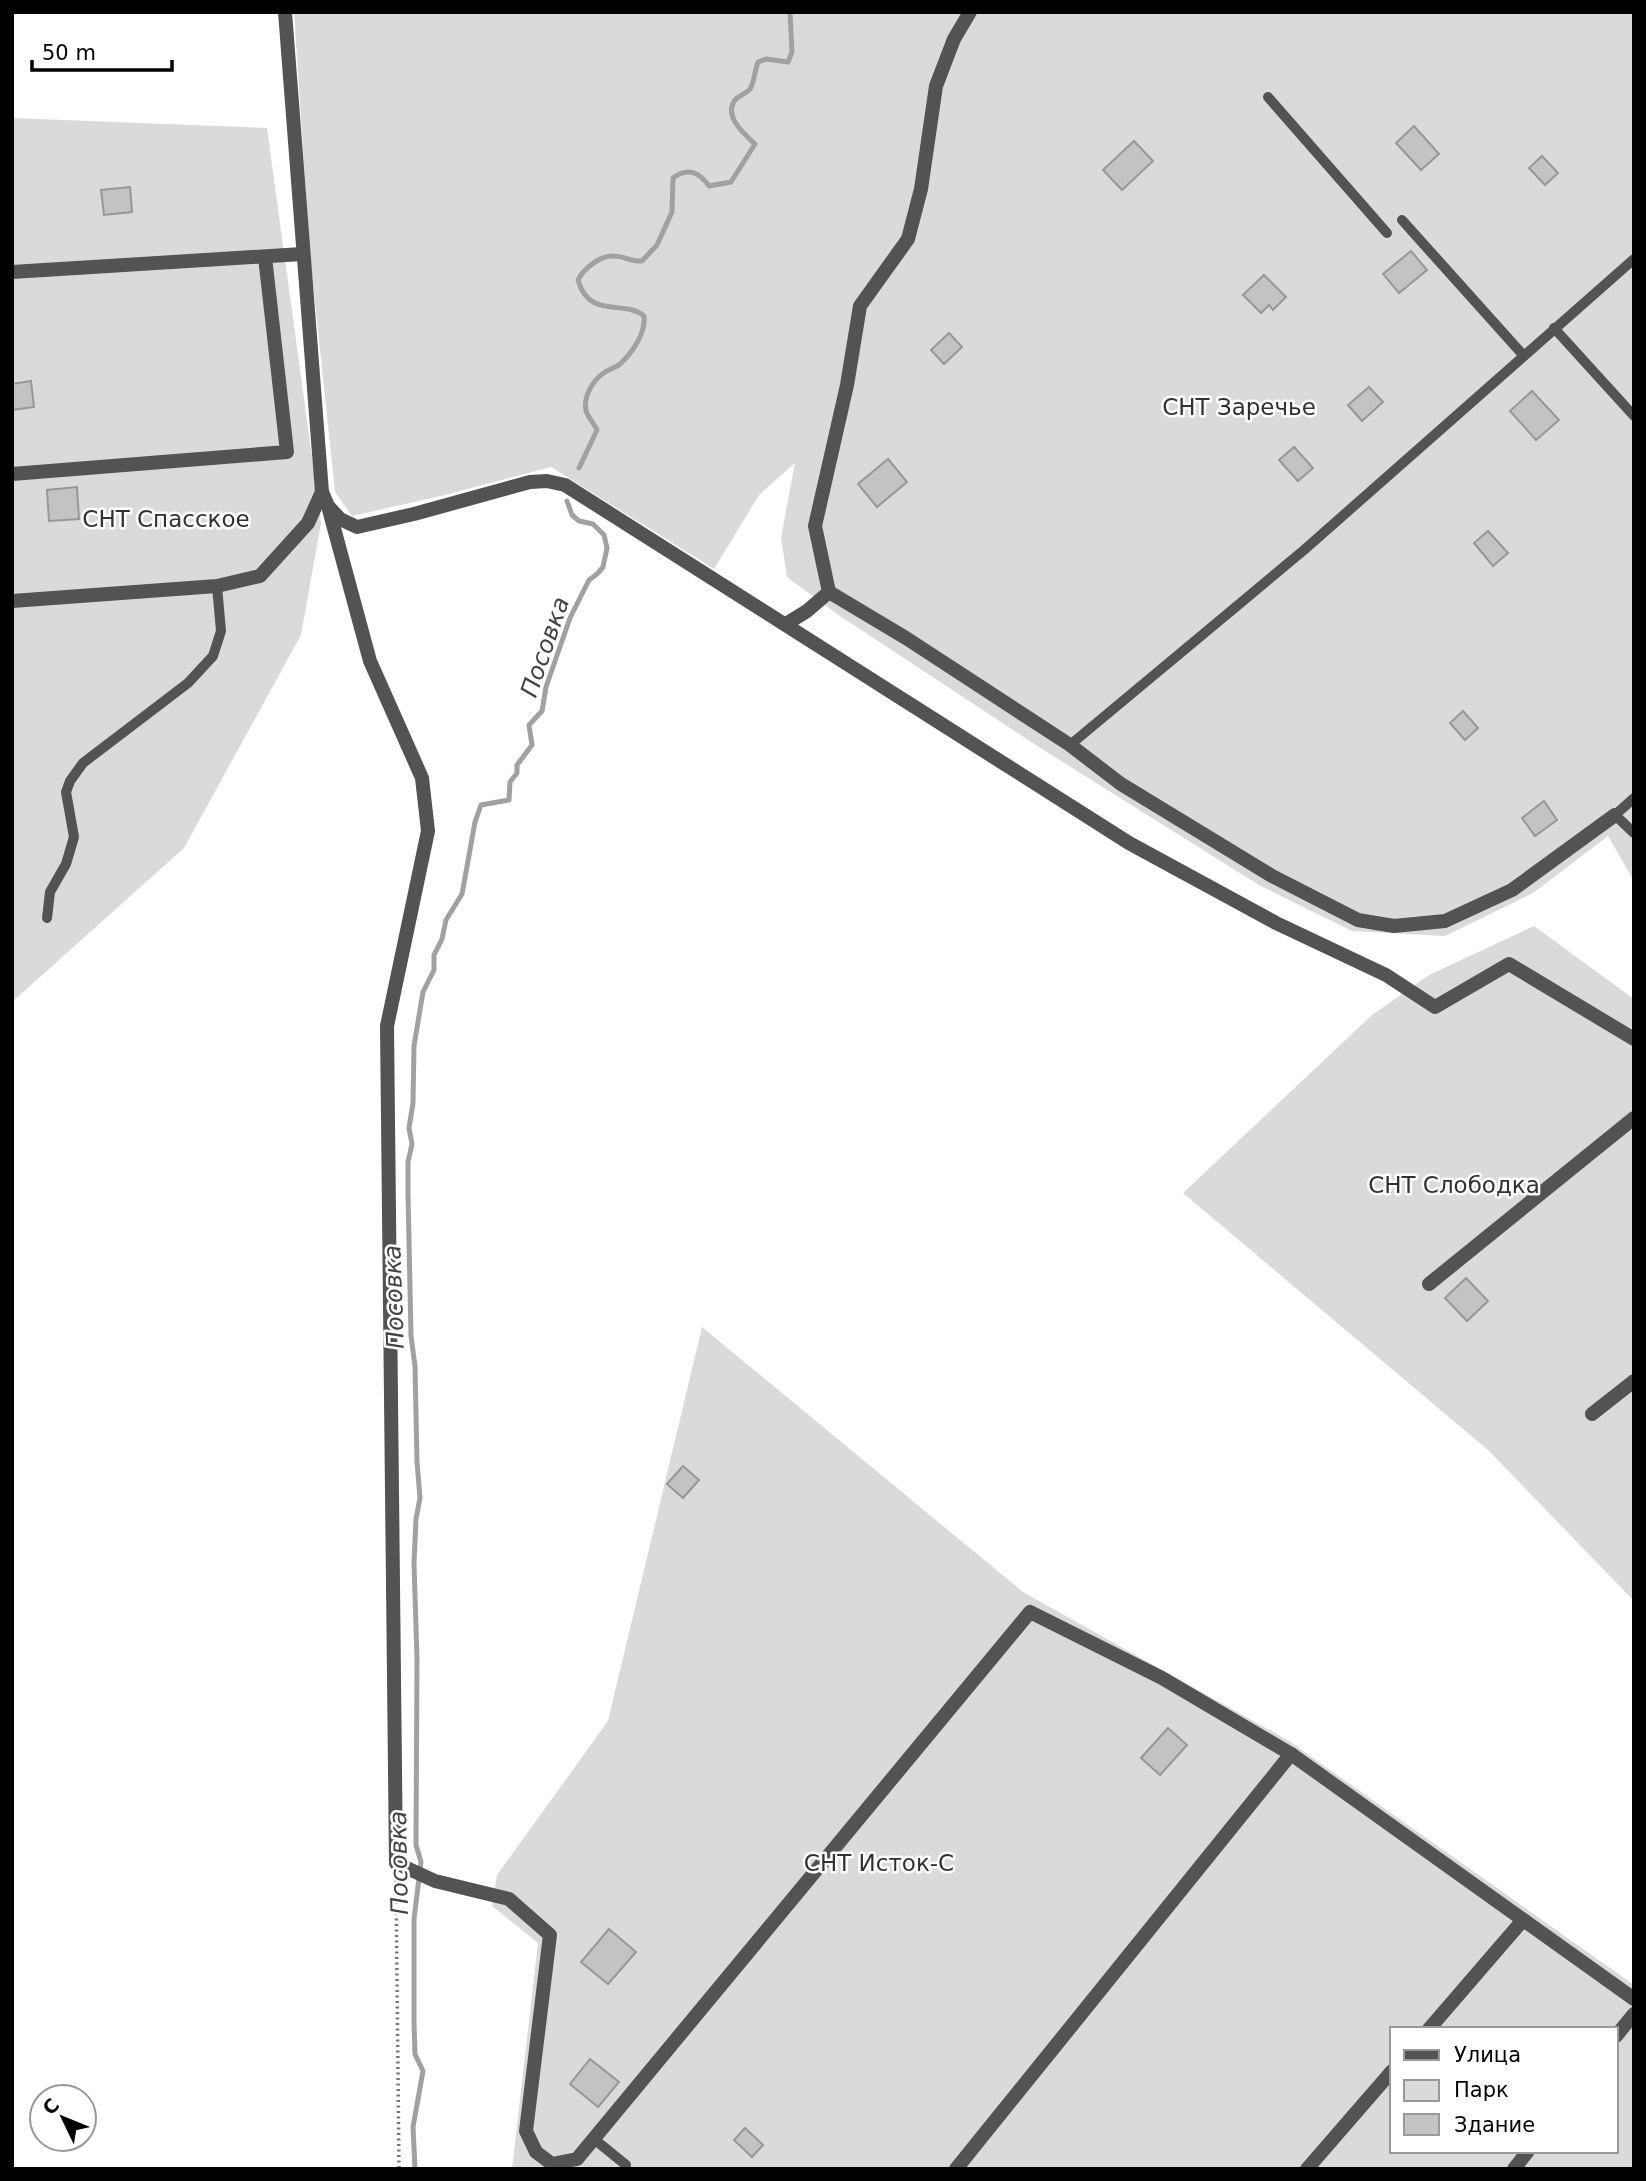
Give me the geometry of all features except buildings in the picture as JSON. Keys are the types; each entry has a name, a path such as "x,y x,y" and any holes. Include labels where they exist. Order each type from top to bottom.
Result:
{"street":[{"path":"285,12 302,254 325,499 370,661 422,778 428,831 387,1026 401,1865 435,1881 509,1899 550,1935 526,2131 536,2152 552,2164 577,2159 1030,1612 1162,1678 1290,1754 1634,1998"},
{"path":"970,12 954,39 936,86 921,188 908,239 860,306 847,385 815,526 829,592 906,638 1070,745 1121,784 1272,876 1358,920 1394,926 1445,921 1512,890 1615,814"},
{"path":"12,272 302,254"},
{"path":"12,474 287,452 265,257"},
{"path":"325,499 340,519 357,527 530,482 547,481 565,485 1129,843 1276,923 1386,975 1435,1007 1509,964 1634,1039"},
{"path":"12,601 217,586 260,576 308,523 325,499"},
{"path":"786,624 807,611 829,592"},
{"path":"1429,1284 1634,1118"},
{"path":"1592,1414 1634,1381"},
{"path":"956,2169 1290,1754"},
{"path":"1431,2027 1524,1920"},
{"path":"1618,2034 1634,2014"},
{"path":"1307,2169 1390,2073"},
{"path":"1514,2169 1526,2153"}],"lane":[{"path":"1268,97 1387,233"},
{"path":"1402,220 1523,355"},
{"path":"1070,745 1304,550 1634,259"},
{"path":"1554,328 1634,416"},
{"path":"47,918 50,892 66,864 74,837 66,792 69,781 83,763 188,683 213,656 221,631 217,586"},
{"path":"1634,798 1615,814 1634,833"},
{"path":"594,2139 626,2165"}],"path":[{"path":"399,2169 401,1865"}],"green space":[{"name":"СНТ Заречье","path":"294,12 1634,12 1634,881 1608,836 1533,893 1445,936 1352,931 1259,885 1042,749 837,614 787,577 781,538 795,463 759,495 714,569 551,467 352,516 335,492 310,255"},
{"name":"СНТ Спасское","path":"12,118 267,128 321,523 301,635 184,848 12,1002"},
{"name":"СНТ Слободка","path":"1534,926 1634,999 1634,1601 1488,1450 1183,1193 1372,1015 1429,975"},
{"name":"СНТ Исток-С","path":"702,1327 1023,1592 1289,1741 1634,1985 1634,2169 512,2169 538,1943 492,1906 497,1875 608,1721"}],"waterway":[{"name":"Посовка","path":"579,468 597,430 586,411 590,389 601,375 620,364 629,354 640,336 644,316 636,311 608,307 590,300 578,280 598,260 618,256 642,261 657,245 672,212 673,178 688,172 697,174 709,186 731,182 755,144 736,124 732,105 750,89 758,62 766,59 788,62 792,52 790,12"},
{"name":"Посовка","path":"415,2169 413,2127 423,2071 415,2054 414,2023 414,1919 421,1862 416,1845 417,1659 414,1563 420,1498 415,1366 411,1336 408,1194 414,1046 423,992 434,970 434,955 442,939 446,920 462,894 475,822 481,805 509,800 510,782 517,773 517,765 532,745 529,725 542,711 546,687 570,618 589,580 603,567 607,548 604,535 593,524 579,521 572,515 567,501"}]}
